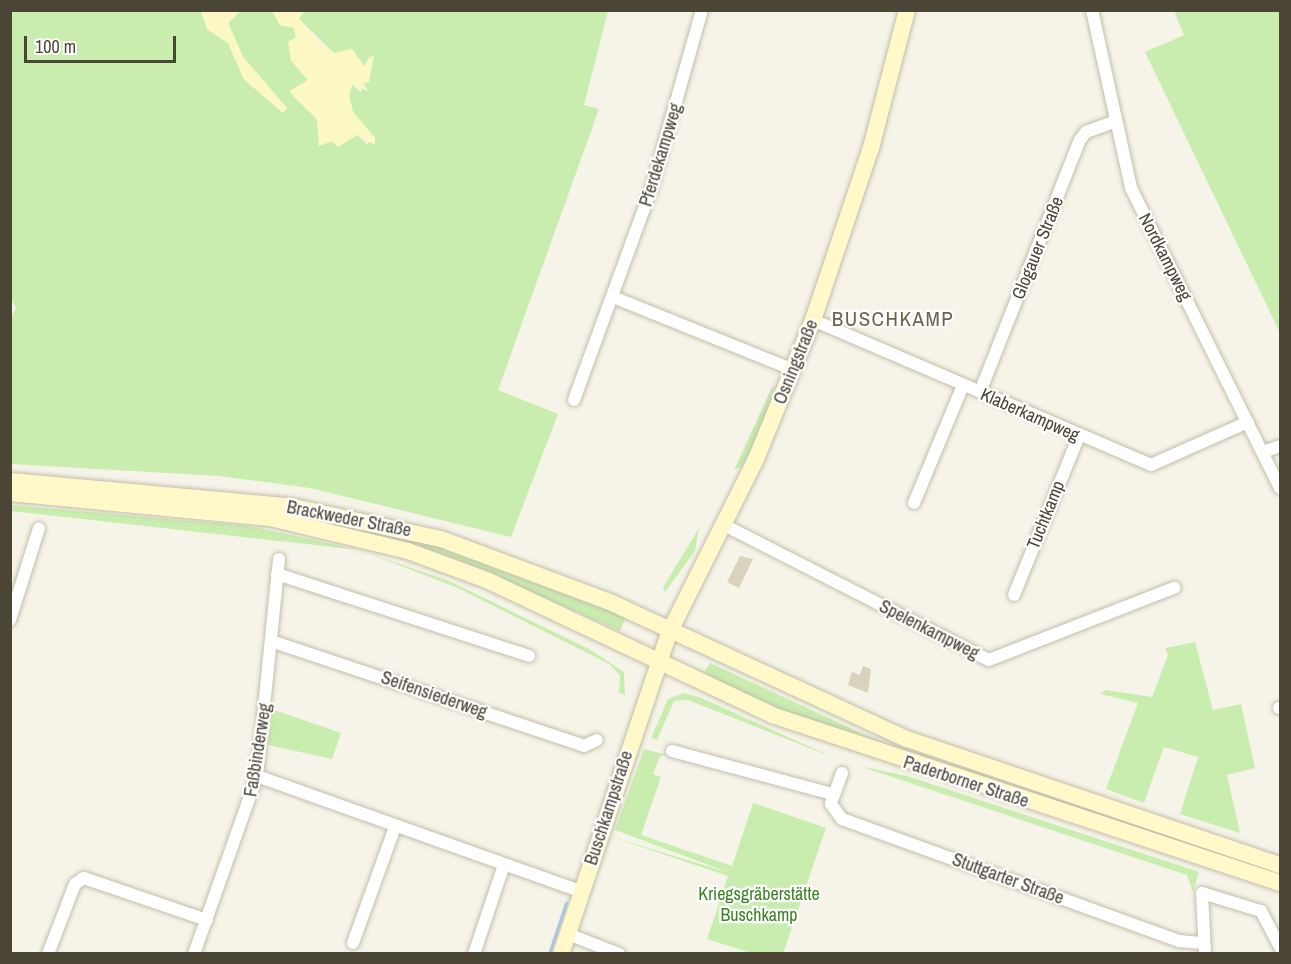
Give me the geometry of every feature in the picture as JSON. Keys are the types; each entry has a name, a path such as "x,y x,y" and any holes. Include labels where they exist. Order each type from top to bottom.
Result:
{"main road":[{"name":"Osningstraße","path":"670,631 724,525 794,370 871,148 907,10"},
{"name":"Brackweder Straße","path":"10,481 273,505 386,524 519,565 670,631"},
{"name":"Brackweder Straße","path":"10,493 270,518 385,544 489,581 658,662"},
{"name":"Buschkampstraße","path":"561,954 670,631"},
{"name":"Paderborner Straße","path":"670,631 907,739 1281,865"},
{"name":"Paderborner Straße","path":"658,662 771,715 852,745 1281,883"}],"street":[{"name":"Pferdekampweg","path":"574,400 660,162 702,10"},
{"name":"Nordkampweg","path":"1092,10 1114,122 1131,188 1281,488"},
{"name":"Glogauer Straße","path":"980,392 1080,140 1086,132 1114,122"},
{"path":"612,297 794,370"},
{"name":"Klaberkampweg","path":"813,320 1151,465 1248,422"},
{"path":"915,503 963,386"},
{"name":"Tuchtkamp","path":"1014,595 1079,436"},
{"path":"1263,452 1281,446"},
{"name":"Spelenkampweg","path":"724,525 989,660 1174,588"},
{"path":"10,620 39,528"},
{"name":"Faßbinderweg","path":"194,954 257,776 279,559"},
{"path":"277,574 529,656"},
{"name":"Seifensiederweg","path":"271,641 584,746 597,740"},
{"path":"672,751 833,794 842,773"},
{"path":"257,776 582,892"},
{"name":"Stuttgarter Straße","path":"833,794 831,808 842,819 1179,941 1205,948"},
{"path":"352,943 395,826"},
{"path":"474,954 504,865"},
{"path":"48,954 79,881 92,879 207,920"},
{"path":"1205,948 1202,893 1261,911 1281,947"},
{"path":"568,934 619,954"}],"green space":[{"path":"11,11 201,11 207,29 228,43 244,79 283,113 287,108 243,57 228,23 240,11 272,11 280,25 293,27 308,79 293,96 317,119 327,142 343,143 357,135 367,144 375,138 354,115 349,96 352,85 361,92 363,82 369,82 370,55 364,67 334,53 299,19 304,11 608,11 584,105 599,109 498,390 558,414 511,537 310,488 219,476 11,464 10,320 16,308 11,298"},
{"path":"1174,11 1280,11 1280,333 1145,52 1184,35"},
{"path":"773,385 774,398 755,441 742,466 734,470"},
{"path":"11,505 249,526 360,550 11,511"},
{"path":"297,515 435,544 626,616 620,631 456,559"},
{"path":"699,528 695,551 665,592 663,587"},
{"path":"367,553 447,580 589,649 624,672 625,695 619,693 620,675 609,664 458,588"},
{"path":"1195,642 1213,710 1241,704 1255,768 1227,775 1240,833 1180,814 1198,757 1164,747 1144,803 1106,789 1138,703 1100,694 1106,690 1152,697 1168,655 1165,648"},
{"path":"710,663 876,740 1280,877 768,708 702,677"},
{"path":"684,693 699,697 837,759 688,700 674,701 657,740 651,738 668,699"},
{"path":"271,709 341,733 332,759 268,745"},
{"name":"Kriegsgräberstätte Buschkamp","path":"644,749 668,755 660,756 653,774 661,777 641,835 732,866 753,803 826,828 783,954 751,953 707,939 728,876 612,837 730,873 615,830"},
{"path":"859,766 907,776 1199,872 1193,892 1187,875"}],"sand":[{"path":"201,11 240,11 228,23 243,57 287,108 283,113 244,79 228,43 207,29"},
{"path":"272,11 304,11 299,19 314,37 334,53 352,49 364,66 374,54 369,83 363,82 368,91 352,85 349,96 351,109 375,138 375,145 357,135 338,147 332,141 319,146 317,119 289,91 308,80 291,61 288,42 296,37 294,28 280,25"}],"building":[{"path":"740,556 753,559 739,588 727,582"},
{"path":"863,666 871,669 868,693 848,685 852,672 860,675"}],"waterway":[{"path":"549,954 566,903"}],"district":[{"name":"BUSCHKAMP","path":"893,319"}]}
